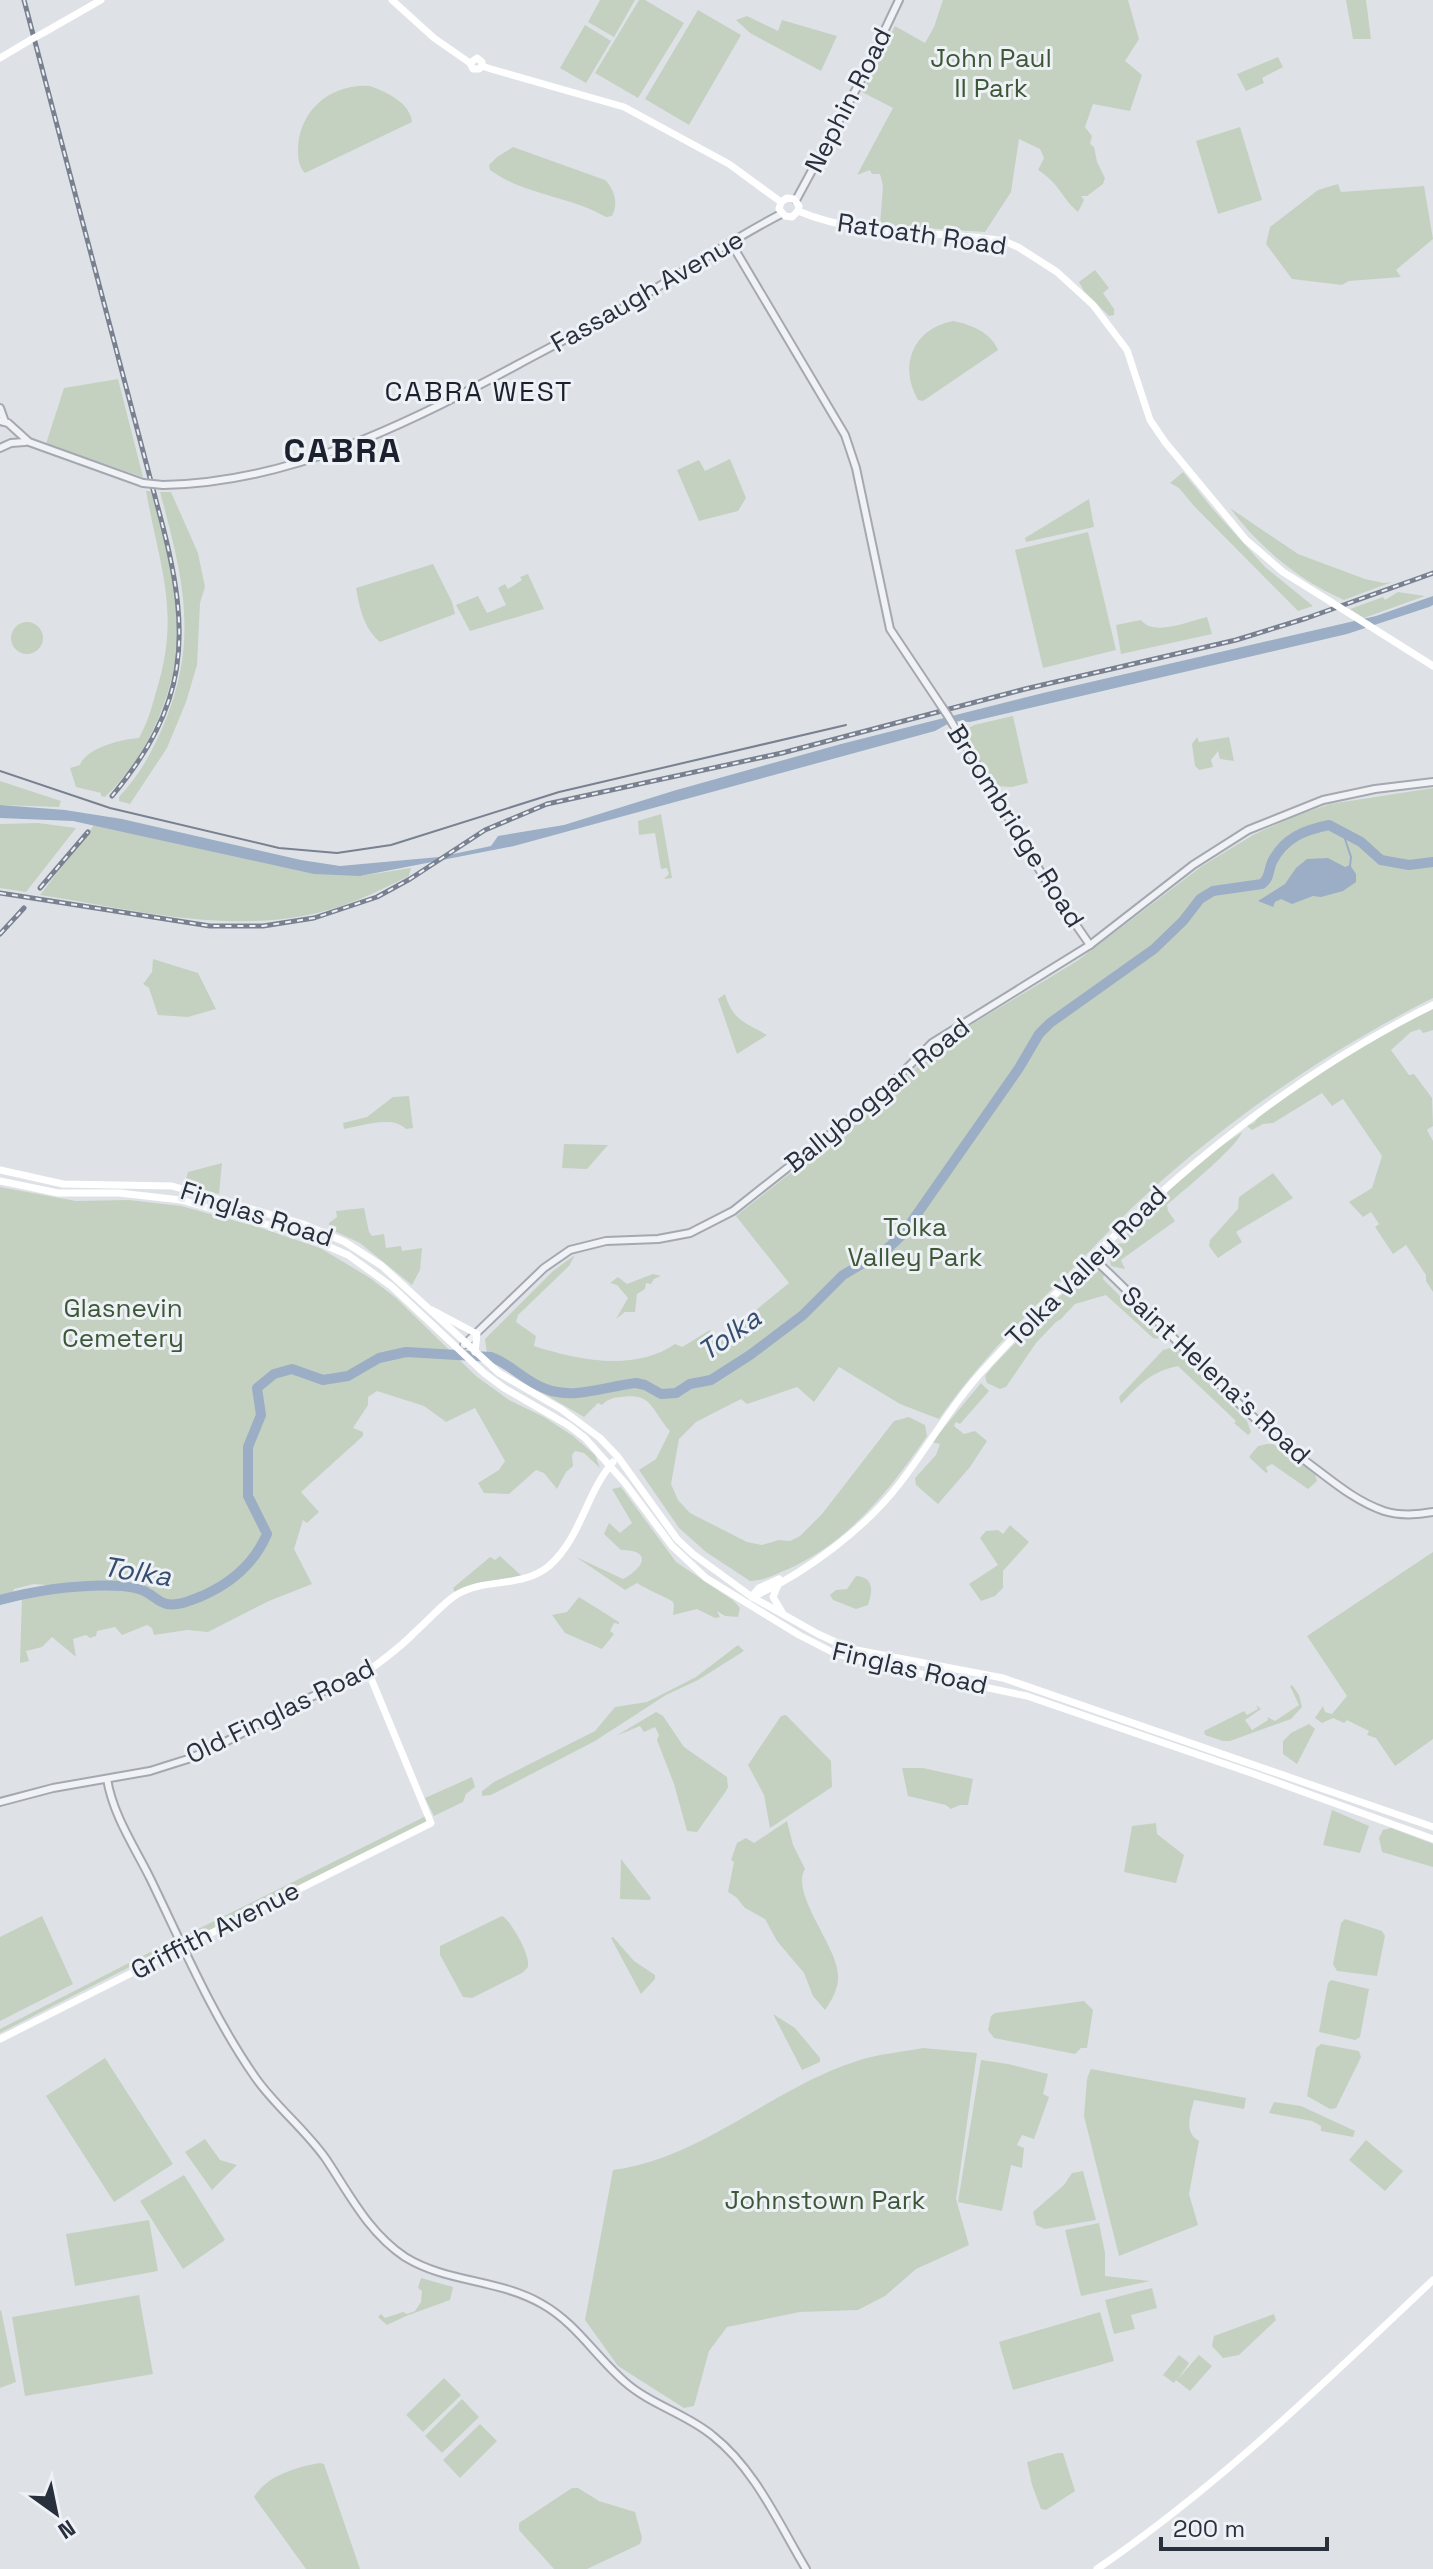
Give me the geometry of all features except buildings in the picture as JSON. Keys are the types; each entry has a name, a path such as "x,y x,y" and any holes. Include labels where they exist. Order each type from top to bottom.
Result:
{"main road":[{"path":"0,58 101,0"},
{"path":"392,0 434,38 470,63 477,58 482,66 624,107 729,164 781,202"},
{"path":"787,198 796,200 798,211 790,217 781,214 781,202 787,198"},
{"name":"Ratoath Road","path":"798,211 859,229 1004,241 1057,272 1081,292 1123,343 1156,429 1246,540 1274,565 1433,666"},
{"name":"Tolka Valley Road","path":"750,1601 841,1542 887,1499 977,1377 1159,1192 1265,1106 1371,1038 1433,1005"},
{"name":"Finglas Road","path":"0,1170 63,1184 172,1186 303,1224 367,1255 510,1381 578,1420 600,1438 618,1457 677,1539 750,1601 851,1649 1003,1678 1433,1827"},
{"name":"Finglas Road","path":"0,1181 58,1193 170,1197 297,1233 348,1255 370,1269 504,1388 568,1425 597,1449 672,1546 706,1578 834,1653 1027,1696 1433,1839"},
{"path":"430,1309 477,1334 475,1352"},
{"name":"Old Finglas Road","path":"368,1671 456,1595 475,1587 519,1581 549,1565 574,1535 610,1465 618,1457"},
{"path":"784,1615 773,1597 776,1587 785,1578"},
{"name":"Griffith Avenue","path":"0,2039 431,1823 368,1671"},
{"path":"1097,2569 1240,2460 1433,2280"}],"street":[{"name":"Nephin Road","path":"796,200 861,80 899,0"},
{"name":"Fassaugh Avenue","path":"29,442 143,483 190,484 265,471 379,434 467,392 568,338 781,214"},
{"name":"Broombridge Road","path":"731,243 845,435 856,468 890,629 942,706 1049,886 1090,945"},
{"path":"0,408 2,421 29,442"},
{"path":"11,443 14,436 12,428"},
{"path":"0,448 11,443 29,442"},
{"name":"Ballyboggan Road","path":"458,1350 544,1268 570,1250 606,1241 658,1239 690,1233 724,1217 882,1093 932,1043 1090,945 1193,865 1248,830 1323,800 1375,789 1433,782"},
{"name":"Saint Helena's Road","path":"1093,1258 1266,1429 1349,1494 1395,1513 1433,1512"},
{"name":"Old Finglas Road","path":"0,1802 53,1788 150,1771 188,1759 368,1671"},
{"path":"107,1779 114,1807 182,1947 255,2077 325,2158 366,2221 384,2241 423,2266 507,2288 552,2310 572,2325 631,2387 694,2423 732,2452 752,2478 806,2569"}],"green space":[{"path":"600,0 635,0 614,37 588,22"},
{"path":"639,0 645,0 684,23 638,98 595,73"},
{"name":"John Paul II Park","path":"943,0 1128,0 1139,39 1125,61 1142,75 1130,111 1093,104 1085,127 1092,136 1090,144 1094,147 1105,178 1103,184 1087,196 1081,196 1084,200 1078,212 1051,180 1038,170 1044,158 1040,149 1019,139 1011,192 985,232 880,225 883,186 880,174 872,174 870,170 857,175 893,108 862,92 895,26 925,43"},
{"path":"1346,0 1366,0 1371,39 1353,39"},
{"path":"698,10 741,35 689,125 645,99"},
{"path":"747,16 778,31 782,20 837,36 821,71 750,33 736,20"},
{"path":"585,25 611,41 586,83 560,68"},
{"path":"1278,57 1283,67 1262,78 1264,83 1246,91 1237,74"},
{"path":"356,86 370,86 402,104 412,122 305,173 299,163 298,150 304,123 311,111 331,94"},
{"path":"1240,127 1262,200 1218,214 1196,141"},
{"path":"513,147 605,180 614,196 612,216 606,217 577,204 517,185 490,170 489,165 497,157"},
{"path":"1338,184 1341,192 1424,186 1433,239 1396,270 1401,277 1349,281 1342,285 1292,279 1266,244 1270,227 1318,190"},
{"path":"1095,270 1109,288 1103,293 1114,309 1114,315 1109,316 1079,282"},
{"path":"953,321 980,330 998,350 923,401 918,400 909,374 913,350 928,332"},
{"path":"118,379 143,477 46,444 64,388"},
{"path":"730,459 746,498 738,511 699,521 677,470 699,460 705,471"},
{"path":"1183,472 1265,567 1313,606 1298,611 1179,488 1170,483"},
{"path":"146,491 151,491 174,581 178,612 175,662 161,712 150,736 122,779 105,797 101,793 76,787 70,768 80,765 98,749 139,738 154,698 167,638 166,591"},
{"path":"160,492 171,492 198,553 205,587 200,603 197,665 186,702 167,748 130,804 119,801 119,797 140,770 157,740 176,689 182,660 184,605 175,550"},
{"path":"1089,499 1094,527 1026,542 1025,538"},
{"path":"1230,508 1298,554 1365,579 1392,582 1344,600 1311,583 1281,561"},
{"path":"1088,532 1116,650 1043,668 1015,550"},
{"path":"433,564 455,614 380,642 366,624 356,588"},
{"path":"528,574 544,609 470,631 456,605 478,596 487,613 506,605 498,588 505,584 508,589"},
{"path":"1398,592 1425,596 1364,618 1350,609 1383,597 1385,600"},
{"path":"1207,617 1212,634 1121,654 1116,625 1141,620 1147,625 1163,628"},
{"path":"27,622 38,627 43,638 38,649 27,654 16,649 11,638 16,627"},
{"path":"1013,716 1028,783 1012,787 994,786 962,732 974,725"},
{"path":"1197,737 1199,742 1229,737 1234,761 1220,759 1218,751 1211,760 1213,767 1199,770 1195,766 1192,744"},
{"path":"0,781 61,801 59,807 0,805"},
{"name":"Tolka Valley Park","path":"1433,788 1433,998 1357,1039 1285,1085 1182,1163 1130,1210 1022,1320 970,1378 939,1419 900,1404 839,1367 814,1402 797,1387 747,1404 741,1399 696,1422 679,1439 671,1484 678,1500 690,1513 747,1542 762,1545 779,1540 790,1541 800,1536 822,1514 894,1421 909,1417 925,1425 927,1436 866,1514 829,1546 808,1559 768,1577 750,1581 706,1552 679,1528 639,1470 656,1459 670,1431 650,1404 639,1397 615,1398 602,1405 598,1403 584,1417 515,1377 487,1354 485,1339 553,1271 575,1255 569,1266 518,1315 516,1322 536,1336 534,1346 587,1359 624,1361 659,1353 675,1344 682,1347 710,1330 716,1337 789,1283 736,1216 885,1099 941,1043 1077,961 1202,866 1253,835 1330,804"},
{"path":"661,814 672,878 664,879 669,874 667,868 661,869 655,833 639,835 638,821"},
{"path":"38,823 76,828 26,892 0,888 0,824"},
{"path":"94,825 360,876 411,868 409,876 344,905 303,916 270,920 204,920 40,895"},
{"path":"153,959 198,973 216,1009 188,1017 158,1015 149,988 143,984 152,972"},
{"path":"725,994 736,1015 767,1035 737,1054 718,999"},
{"path":"1433,1005 1433,1030 1411,1032 1391,1050 1409,1075 1414,1074 1432,1098 1433,1126 1427,1130 1433,1141 1433,1292 1406,1245 1393,1254 1375,1227 1379,1224 1371,1212 1363,1217 1349,1202 1372,1188 1382,1156 1343,1099 1332,1106 1322,1093 1273,1123 1252,1130 1247,1126 1254,1123 1266,1107 1302,1081"},
{"path":"409,1096 413,1128 406,1129 385,1122 344,1129 343,1123 367,1117 393,1097"},
{"path":"1242,1132 1220,1158 1167,1205 1175,1221 1121,1260 1125,1269 1111,1266 1109,1256 1116,1244 1126,1243 1128,1230 1163,1203 1168,1191 1202,1159"},
{"path":"564,1144 608,1145 587,1169 562,1168"},
{"path":"222,1163 219,1194 188,1186 185,1182 188,1172"},
{"path":"1273,1173 1293,1198 1236,1232 1242,1242 1218,1258 1209,1246 1210,1240 1238,1209 1239,1197"},
{"name":"Glasnevin Cemetery","path":"0,1187 76,1201 129,1200 181,1206 320,1248 370,1278 396,1298 476,1376 509,1400 573,1436 595,1455 600,1468 584,1453 575,1451 572,1455 573,1466 557,1489 544,1473 536,1470 509,1494 484,1493 478,1483 499,1470 505,1461 475,1408 446,1422 424,1406 377,1391 368,1397 368,1405 353,1428 363,1432 363,1436 301,1492 319,1512 307,1523 303,1520 294,1549 312,1584 269,1601 208,1632 187,1630 154,1635 147,1625 122,1635 115,1627 97,1631 96,1636 90,1638 86,1635 73,1639 76,1657 52,1637 42,1647 26,1651 29,1661 20,1663 22,1595 122,1587 123,1582 70,1587 34,1584 14,1589 12,1594 0,1597"},
{"path":"364,1208 369,1232 372,1236 384,1234 386,1248 401,1246 402,1251 422,1248 420,1270 412,1285 360,1243 330,1229 329,1223 337,1217 336,1211"},
{"path":"1092,1270 1104,1274 1103,1279 1158,1334 1158,1339 1153,1338 1106,1295 1075,1304 1036,1343 1006,1387 1000,1389 987,1383 985,1376 993,1366 1068,1288 1079,1283"},
{"path":"653,1274 661,1276 651,1284 646,1283 645,1289 637,1294 635,1312 625,1312 616,1319 628,1298 617,1285 610,1283 618,1277 627,1284"},
{"path":"1170,1348 1183,1353 1193,1368 1247,1421 1251,1432 1248,1435 1178,1366 1146,1380 1121,1404 1119,1397 1163,1350"},
{"path":"981,1383 989,1391 960,1424 956,1422 954,1426 964,1434 975,1431 987,1441 970,1467 938,1504 916,1485 915,1478 936,1455 940,1444 932,1442"},
{"path":"1273,1444 1315,1474 1317,1481 1308,1489 1272,1464 1266,1467 1266,1473 1249,1457 1258,1446"},
{"path":"621,1487 676,1562 734,1601 740,1608 738,1617 725,1616 717,1611 720,1617 715,1618 697,1609 673,1615 673,1602 637,1583 625,1590 576,1557 623,1579 640,1565 641,1556 621,1550 604,1534 609,1523 620,1533 632,1523 612,1489"},
{"path":"1010,1525 1029,1542 1003,1571 1003,1588 995,1596 981,1601 969,1584 998,1565 980,1538 986,1531 998,1530 1003,1534"},
{"path":"1433,1552 1433,1739 1395,1766 1376,1738 1367,1735 1369,1731 1347,1720 1344,1723 1333,1718 1322,1723 1315,1718 1323,1706 1325,1712 1332,1714 1347,1696 1307,1636"},
{"path":"500,1556 525,1579 488,1585 456,1595 453,1588 490,1557 495,1560"},
{"path":"856,1576 866,1579 871,1586 868,1605 856,1609 833,1600 830,1595 836,1590 847,1589"},
{"path":"579,1597 619,1622 614,1623 610,1631 614,1634 602,1649 565,1633 552,1615 567,1612"},
{"path":"738,1645 744,1651 698,1680 666,1695 595,1741 491,1795 482,1796 482,1791 494,1782 595,1731 615,1707 647,1702 696,1677"},
{"path":"1292,1685 1302,1707 1291,1719 1230,1741 1205,1735 1204,1731 1244,1711 1247,1715 1258,1709 1256,1705 1261,1709 1245,1720 1252,1730 1268,1720 1267,1717 1275,1721 1299,1705"},
{"path":"656,1712 663,1716 684,1747 727,1777 726,1791 697,1832 687,1831 655,1727 644,1732 640,1726 616,1736"},
{"path":"786,1715 831,1761 832,1787 770,1828 764,1795 748,1765 781,1716"},
{"path":"1309,1724 1315,1729 1297,1764 1283,1754 1283,1741"},
{"path":"902,1768 923,1768 973,1779 968,1805 951,1809 908,1796"},
{"path":"472,1777 475,1787 466,1794 463,1802 434,1816 425,1798"},
{"path":"1332,1810 1369,1826 1360,1853 1323,1845"},
{"path":"426,1816 429,1823 191,1941 188,1934"},
{"path":"787,1821 793,1845 805,1869 802,1880 804,1892 836,1963 837,1985 825,2010 813,1996 804,1973 777,1941 765,1919 745,1908 728,1892 734,1862 731,1860 737,1843 746,1838 754,1843"},
{"path":"1156,1823 1157,1834 1184,1855 1176,1883 1124,1872 1132,1826"},
{"path":"1391,1828 1433,1844 1433,1867 1382,1852 1379,1838 1383,1830"},
{"path":"621,1859 651,1898 650,1900 620,1899"},
{"path":"42,1916 73,1984 0,2021 0,1937"},
{"path":"502,1916 522,1944 528,1967 472,1998 463,1997 440,1955 440,1946"},
{"path":"1345,1919 1382,1931 1385,1936 1377,1976 1337,1971 1333,1964 1341,1923"},
{"path":"611,1938 634,1961 655,1975 641,1994"},
{"path":"168,1943 167,1948 0,2033 0,2029"},
{"path":"1331,1980 1369,1989 1360,2037 1355,2040 1319,2032"},
{"path":"1084,2001 1093,2010 1087,2048 1081,2048 1075,2054 994,2038 988,2030 991,2016 995,2013"},
{"path":"773,2014 795,2028 820,2062 802,2070"},
{"path":"1321,2044 1359,2051 1361,2057 1336,2108 1330,2109 1307,2096 1316,2048"},
{"name":"Johnstown Park","path":"923,2048 977,2053 956,2199 969,2245 916,2269 885,2296 858,2310 800,2312 727,2327 709,2351 694,2406 684,2408 618,2366 585,2320 613,2170 677,2152 826,2073 865,2059"},
{"path":"105,2058 173,2164 114,2202 46,2096"},
{"path":"981,2060 1048,2074 1043,2094 1049,2097 1034,2139 1022,2135 1017,2145 1024,2148 1022,2168 1011,2165 1002,2211 958,2202"},
{"path":"1091,2069 1246,2098 1244,2109 1194,2100 1190,2128 1199,2141 1189,2194 1198,2225 1119,2256 1084,2116 1087,2079 1090,2079 1087,2078"},
{"path":"1274,2102 1301,2106 1355,2131 1353,2137 1321,2131 1321,2126 1312,2121 1269,2113"},
{"path":"205,2139 220,2160 237,2165 212,2190 185,2152"},
{"path":"1366,2140 1403,2171 1385,2191 1349,2160"},
{"path":"1083,2171 1096,2220 1045,2229 1036,2225 1033,2212 1064,2185 1072,2173"},
{"path":"184,2175 225,2240 183,2269 140,2201"},
{"path":"149,2220 158,2271 75,2286 66,2234"},
{"path":"1099,2223 1105,2253 1105,2276 1150,2281 1081,2296 1065,2230"},
{"path":"421,2278 453,2287 450,2300 387,2325 378,2317 381,2314 385,2318 415,2311 421,2302 422,2291 418,2288"},
{"path":"1152,2288 1157,2308 1131,2315 1135,2329 1114,2334 1105,2300"},
{"path":"139,2295 153,2374 25,2396 12,2317"},
{"path":"0,2311 16,2382 0,2388"},
{"path":"1100,2312 1114,2361 1013,2390 999,2342"},
{"path":"1274,2314 1276,2320 1239,2355 1223,2358 1212,2346 1214,2336"},
{"path":"1179,2355 1189,2363 1178,2379 1199,2355 1212,2366 1190,2391 1163,2375"},
{"path":"444,2378 461,2395 423,2432 406,2415"},
{"path":"462,2399 479,2417 442,2453 425,2436"},
{"path":"480,2424 497,2441 460,2478 443,2460"},
{"path":"1063,2453 1075,2491 1046,2510 1041,2509 1027,2462"},
{"path":"324,2464 360,2569 306,2569 254,2497 274,2478"},
{"path":"572,2488 578,2488 599,2501 635,2512 642,2538 640,2544 587,2569 554,2569 519,2530 519,2523"}],"water":[{"path":"1433,596 1433,605 1429,607 1347,634 970,722 953,721 935,731 514,846 360,876 314,874 73,821 0,818 0,805 65,810 122,819 340,866 439,857 491,846 498,836 564,825 841,744 1043,693 1376,616"},
{"path":"1328,858 1345,867 1350,865 1356,874 1356,882 1343,891 1313,896 1292,904 1281,899 1273,907 1258,901 1285,884 1307,859"}],"waterway":[{"name":"Tolka","path":"0,1600 60,1588 122,1586 144,1591 164,1603 176,1604 202,1596 232,1579 256,1555 267,1534 248,1496 248,1447 261,1415 257,1388 274,1374 292,1369 323,1380 348,1376 379,1358 406,1352 491,1357 538,1386 557,1392 591,1391 636,1383 661,1394 676,1393 690,1384 711,1380 803,1315 843,1275 887,1249 903,1234 1019,1068 1039,1034 1154,949 1200,899 1213,891 1262,884 1282,847 1303,833 1329,825 1361,842 1381,860 1409,865 1433,862"},
{"path":"1342,830 1351,857 1350,866"}],"tram line":[{"path":"0,771 110,808 279,848 337,853 391,845 559,792 846,725"}],"railway":[{"path":"24,0 163,527 178,603 176,669 169,700 156,731 112,796"},
{"path":"0,893 210,926 263,926 314,918 377,897 485,830 547,804 782,753 1025,689 1236,640 1433,573"},
{"path":"40,888 88,832"},
{"path":"0,934 24,908"}],"district":[{"name":"CABRA WEST","path":"479,391"},
{"name":"CABRA","path":"343,450"}]}
